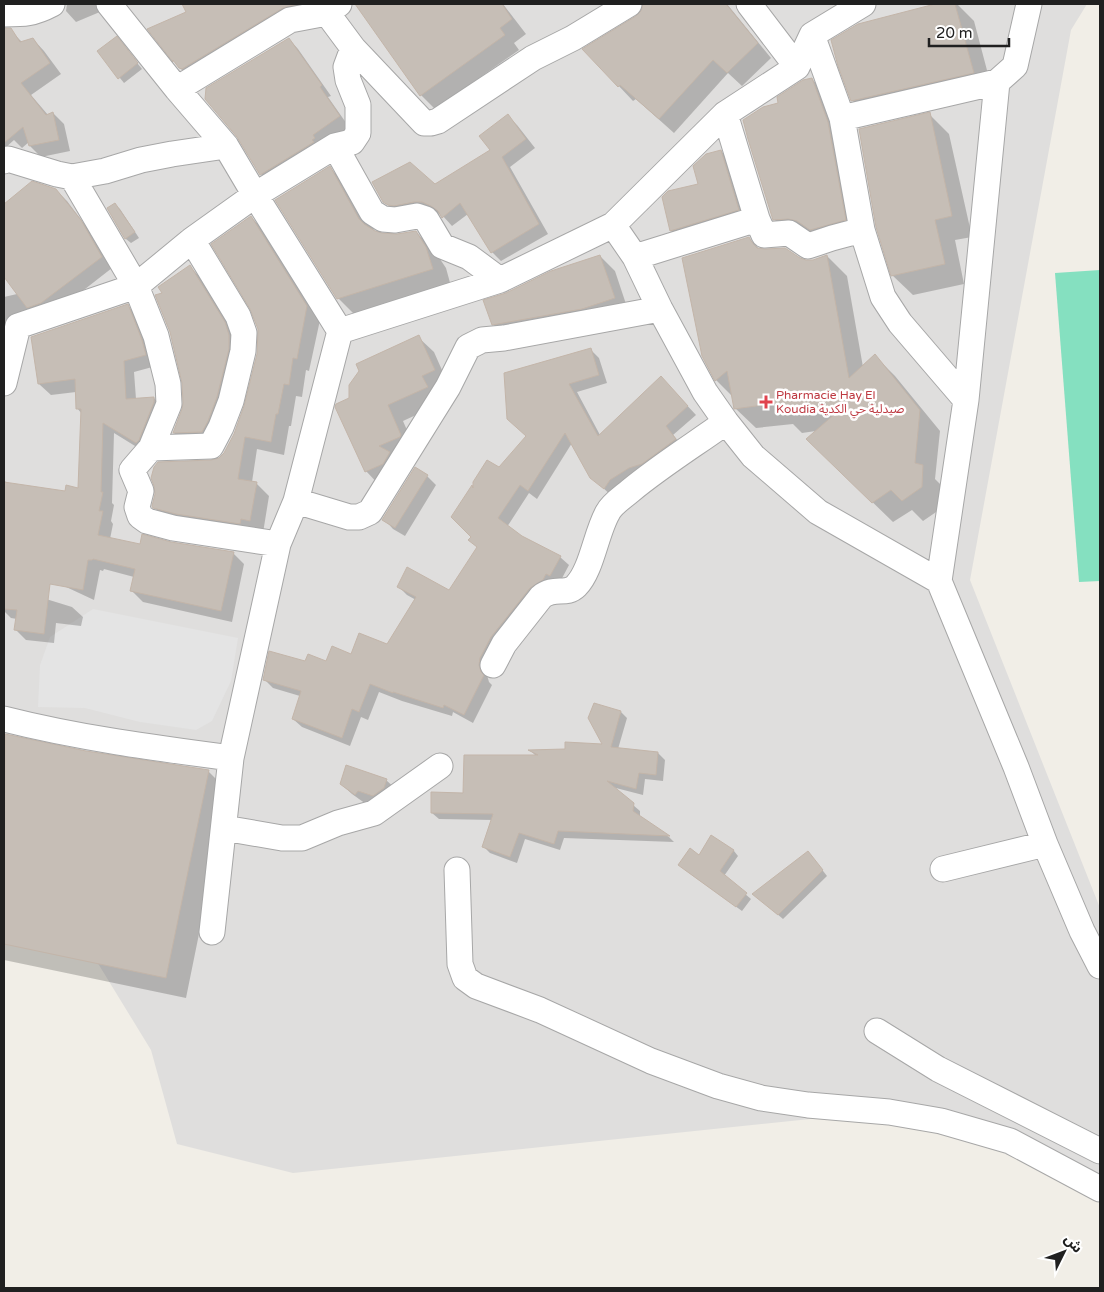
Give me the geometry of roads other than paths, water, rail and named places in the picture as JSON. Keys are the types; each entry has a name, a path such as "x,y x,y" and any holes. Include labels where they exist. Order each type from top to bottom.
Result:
{"street":[{"path":"4,14 26,14 52,4"},
{"path":"109,4 177,89 226,146 340,331 296,501 278,544 232,758 212,932"},
{"path":"177,89 290,20 333,8 353,48 424,123 431,123 533,58 574,38 629,4"},
{"path":"749,4 797,67"},
{"path":"340,331 500,280 613,225 725,114 797,67 812,36 863,4"},
{"path":"842,118 996,82 1015,66 1029,4"},
{"path":"812,36 842,118 862,230 883,297 900,323 966,400"},
{"path":"4,383 11,320 136,286 192,240 255,195 335,146 352,142 358,132 358,105 348,80 346,67 353,48"},
{"path":"996,82 966,400 939,581 1016,768 1045,844 1082,931 1100,966"},
{"path":"725,114 757,219 764,235 789,233 808,246 862,230"},
{"path":"4,161 8,159 72,177 105,171 149,158 226,146"},
{"path":"335,146 372,212 382,219 395,220 417,216 426,219 442,246 469,257 500,280"},
{"path":"72,177 136,286 156,336 168,384 169,404 151,448 132,470 141,491 137,507 140,516 147,521 173,528 278,544"},
{"path":"634,258 757,219"},
{"path":"613,225 634,258 705,392 753,456 818,512 939,581"},
{"path":"151,448 211,446 231,401 243,351 244,333 238,316 192,240"},
{"path":"296,501 349,517 359,517 370,512 448,387 468,347 482,340 504,338 660,309"},
{"path":"493,665 504,644 541,597 547,592 574,588 583,578 608,511 642,480 726,422"},
{"path":"4,719 34,727 133,746 232,758"},
{"path":"224,828 282,838 302,838 338,823 374,813 440,766"},
{"path":"943,869 1045,844"},
{"path":"457,870 460,964 465,978 476,986 540,1010 651,1061 718,1086 761,1098 780,1101 889,1112 941,1121 1010,1141 1100,1189"},
{"path":"877,1031 938,1069 1100,1151"}],"place":[{"name":"Pharmacie Hay El Koudia صيدلية حي الكدية","path":"766,402"}]}
